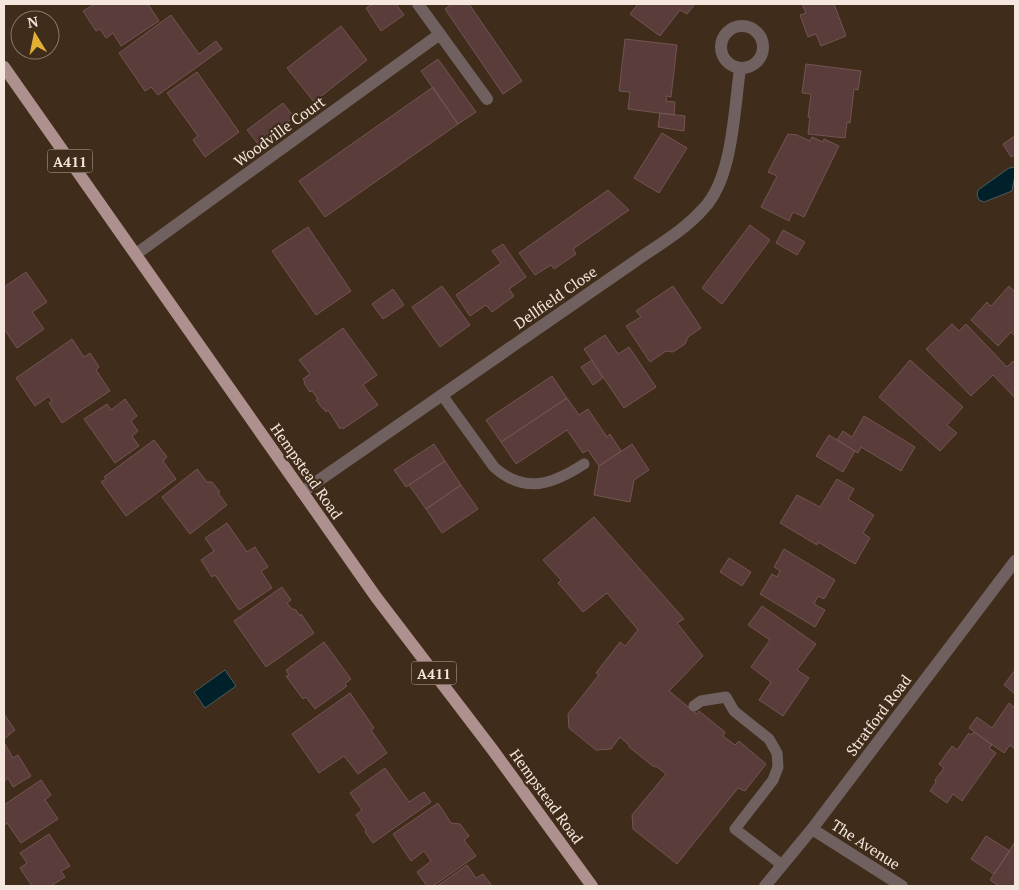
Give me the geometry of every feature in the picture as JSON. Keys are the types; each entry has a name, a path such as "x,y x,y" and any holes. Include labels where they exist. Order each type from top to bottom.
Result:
{"main road":[{"name":"Hempstead Road","path":"4,67 376,598 492,749 592,886"}],"street":[{"path":"418,4 487,99"},
{"name":"Woodville Court","path":"136,254 440,34"},
{"name":"Dellfield Close","path":"302,492 634,262 684,226 704,208 716,193 724,173 740,69"},
{"name":"Stratford Road","path":"765,886 812,829 1015,561"},
{"name":"The Avenue","path":"812,829 902,886"}],"lane":[{"path":"442,395 494,467 504,476 530,484 545,484 566,476 584,464"},
{"path":"694,706 701,701 726,697 734,711 769,739 777,753 778,767 773,780 735,829 782,865"}],"water":[{"path":"1015,167 1012,191 984,202 979,200 978,190 1009,168"},
{"path":"225,670 236,686 205,708 194,692"}],"building":[{"path":"95,4 148,4 159,21 121,46 113,33 106,38 100,29 96,31 83,11"},
{"path":"373,4 396,4 404,15 381,31 366,8"},
{"path":"452,4 469,4 522,81 503,94 445,9"},
{"path":"638,4 695,4 687,14 680,10 660,36 630,14"},
{"path":"802,4 834,4 846,36 821,46 816,34 808,37 800,15 806,13"},
{"path":"171,15 199,54 216,41 222,49 158,95 151,87 145,91 119,53"},
{"path":"341,26 367,60 314,102 287,68"},
{"path":"625,39 677,45 671,97 667,96 666,101 675,102 674,115 628,109 630,92 619,91"},
{"path":"438,59 476,112 458,124 421,71"},
{"path":"806,64 861,71 858,90 854,89 850,123 847,122 845,138 808,134 811,94 802,93"},
{"path":"197,72 239,132 205,157 193,140 198,136 167,93"},
{"path":"433,87 458,124 325,217 299,181"},
{"path":"283,103 294,117 258,144 247,130"},
{"path":"660,113 685,116 684,131 658,127"},
{"path":"662,133 687,148 659,193 634,178"},
{"path":"788,134 797,135 810,141 812,137 823,142 824,139 839,146 804,217 793,212 789,221 761,207 777,176 768,172"},
{"path":"1015,136 1015,154 1011,157 1003,144"},
{"path":"608,190 629,210 573,249 576,254 554,269 551,265 535,275 519,253"},
{"path":"750,225 770,240 722,304 702,288"},
{"path":"308,227 351,291 316,315 272,251"},
{"path":"783,230 805,242 797,255 776,243"},
{"path":"503,244 526,277 509,289 514,296 492,312 486,305 470,316 456,295 501,263 492,251"},
{"path":"26,272 47,302 32,312 44,329 17,348 4,329 4,287"},
{"path":"442,286 470,325 440,347 412,307"},
{"path":"673,286 701,328 688,337 685,344 673,352 666,351 650,362 626,326 641,317 636,311"},
{"path":"1009,286 1015,292 1015,336 1011,332 998,346 971,320 987,302 991,306"},
{"path":"393,289 404,305 383,319 372,304"},
{"path":"952,324 959,331 966,324 1007,367 1013,361 1015,364 1015,398 993,375 971,396 926,349"},
{"path":"343,328 377,375 363,385 378,405 343,429 342,427 340,429 328,410 326,412 323,409 316,400 318,399 304,383 303,379 310,374 299,360"},
{"path":"605,335 618,354 629,347 656,387 624,408 584,349"},
{"path":"72,339 84,357 90,353 99,367 96,370 110,391 62,423 49,403 52,401 49,396 35,406 16,378"},
{"path":"592,360 603,378 593,385 581,367"},
{"path":"910,360 963,407 947,425 957,433 940,451 879,397"},
{"path":"552,376 567,398 501,442 486,420"},
{"path":"567,398 579,415 588,409 607,437 610,434 621,451 599,466 588,450 583,453 567,430 516,464 501,442"},
{"path":"125,399 137,416 131,421 138,431 132,436 139,446 115,463 84,419 107,404 111,410"},
{"path":"864,416 915,447 901,471 861,447 858,453 837,440 843,431 852,437"},
{"path":"829,435 855,451 843,472 816,456"},
{"path":"154,440 167,457 163,461 176,479 126,516 101,482 106,479 104,477"},
{"path":"434,444 445,461 406,487 394,470"},
{"path":"632,444 649,470 634,480 630,502 594,495 599,466"},
{"path":"445,461 461,485 426,509 409,485"},
{"path":"197,469 207,482 212,482 227,505 190,534 162,497"},
{"path":"837,479 854,489 848,499 874,515 863,533 870,538 855,564 818,542 817,545 780,523 797,495 820,507"},
{"path":"461,485 478,509 442,533 426,509"},
{"path":"594,517 684,619 677,623 703,656 669,691 697,714 699,711 725,732 723,736 735,745 739,741 766,764 745,791 738,788 677,864 633,829 632,815 666,774 629,747 620,737 611,749 596,750 569,728 568,714 599,675 596,673 620,642 625,646 638,630 607,593 583,612 558,583 561,580 543,560"},
{"path":"227,523 247,552 255,547 268,567 261,571 272,588 239,610 215,575 212,577 201,560 214,551 205,538"},
{"path":"784,549 835,580 824,599 818,596 814,604 825,610 815,627 760,594 772,574 777,577 780,571 774,567"},
{"path":"729,558 751,572 742,586 720,572"},
{"path":"282,587 291,600 287,603 300,616 301,614 314,633 266,667 234,621"},
{"path":"762,606 816,644 797,670 809,678 783,716 759,700 771,682 751,667 770,640 748,625"},
{"path":"324,642 351,679 345,684 347,686 315,709 306,697 303,699 286,676 289,675 286,670"},
{"path":"1015,670 1015,694 1004,685"},
{"path":"350,693 374,728 371,730 387,753 358,774 344,756 319,773 292,734"},
{"path":"1009,703 1015,708 1015,749 1010,745 1004,753 969,728 977,717 992,728"},
{"path":"4,714 15,730 4,739"},
{"path":"974,732 992,745 989,748 996,753 962,801 953,794 947,803 930,791 944,768 939,764 952,746 957,750 969,733 971,735"},
{"path":"5,744 13,758 18,755 31,776 13,787 8,778 4,781"},
{"path":"385,768 409,802 424,792 431,802 373,843 356,815 362,810 350,793"},
{"path":"41,780 51,795 45,800 58,819 21,843 7,823 5,825 4,805"},
{"path":"438,803 451,823 460,824 469,836 464,840 476,856 433,886 427,886 417,872 431,861 424,851 411,861 393,834"},
{"path":"49,834 70,866 61,871 65,877 51,886 32,886 20,868 27,863 20,853"},
{"path":"986,836 1010,851 994,874 971,859"},
{"path":"1015,842 1015,886 999,886 990,880"},
{"path":"467,865 476,878 483,874 492,886 437,886"}]}
